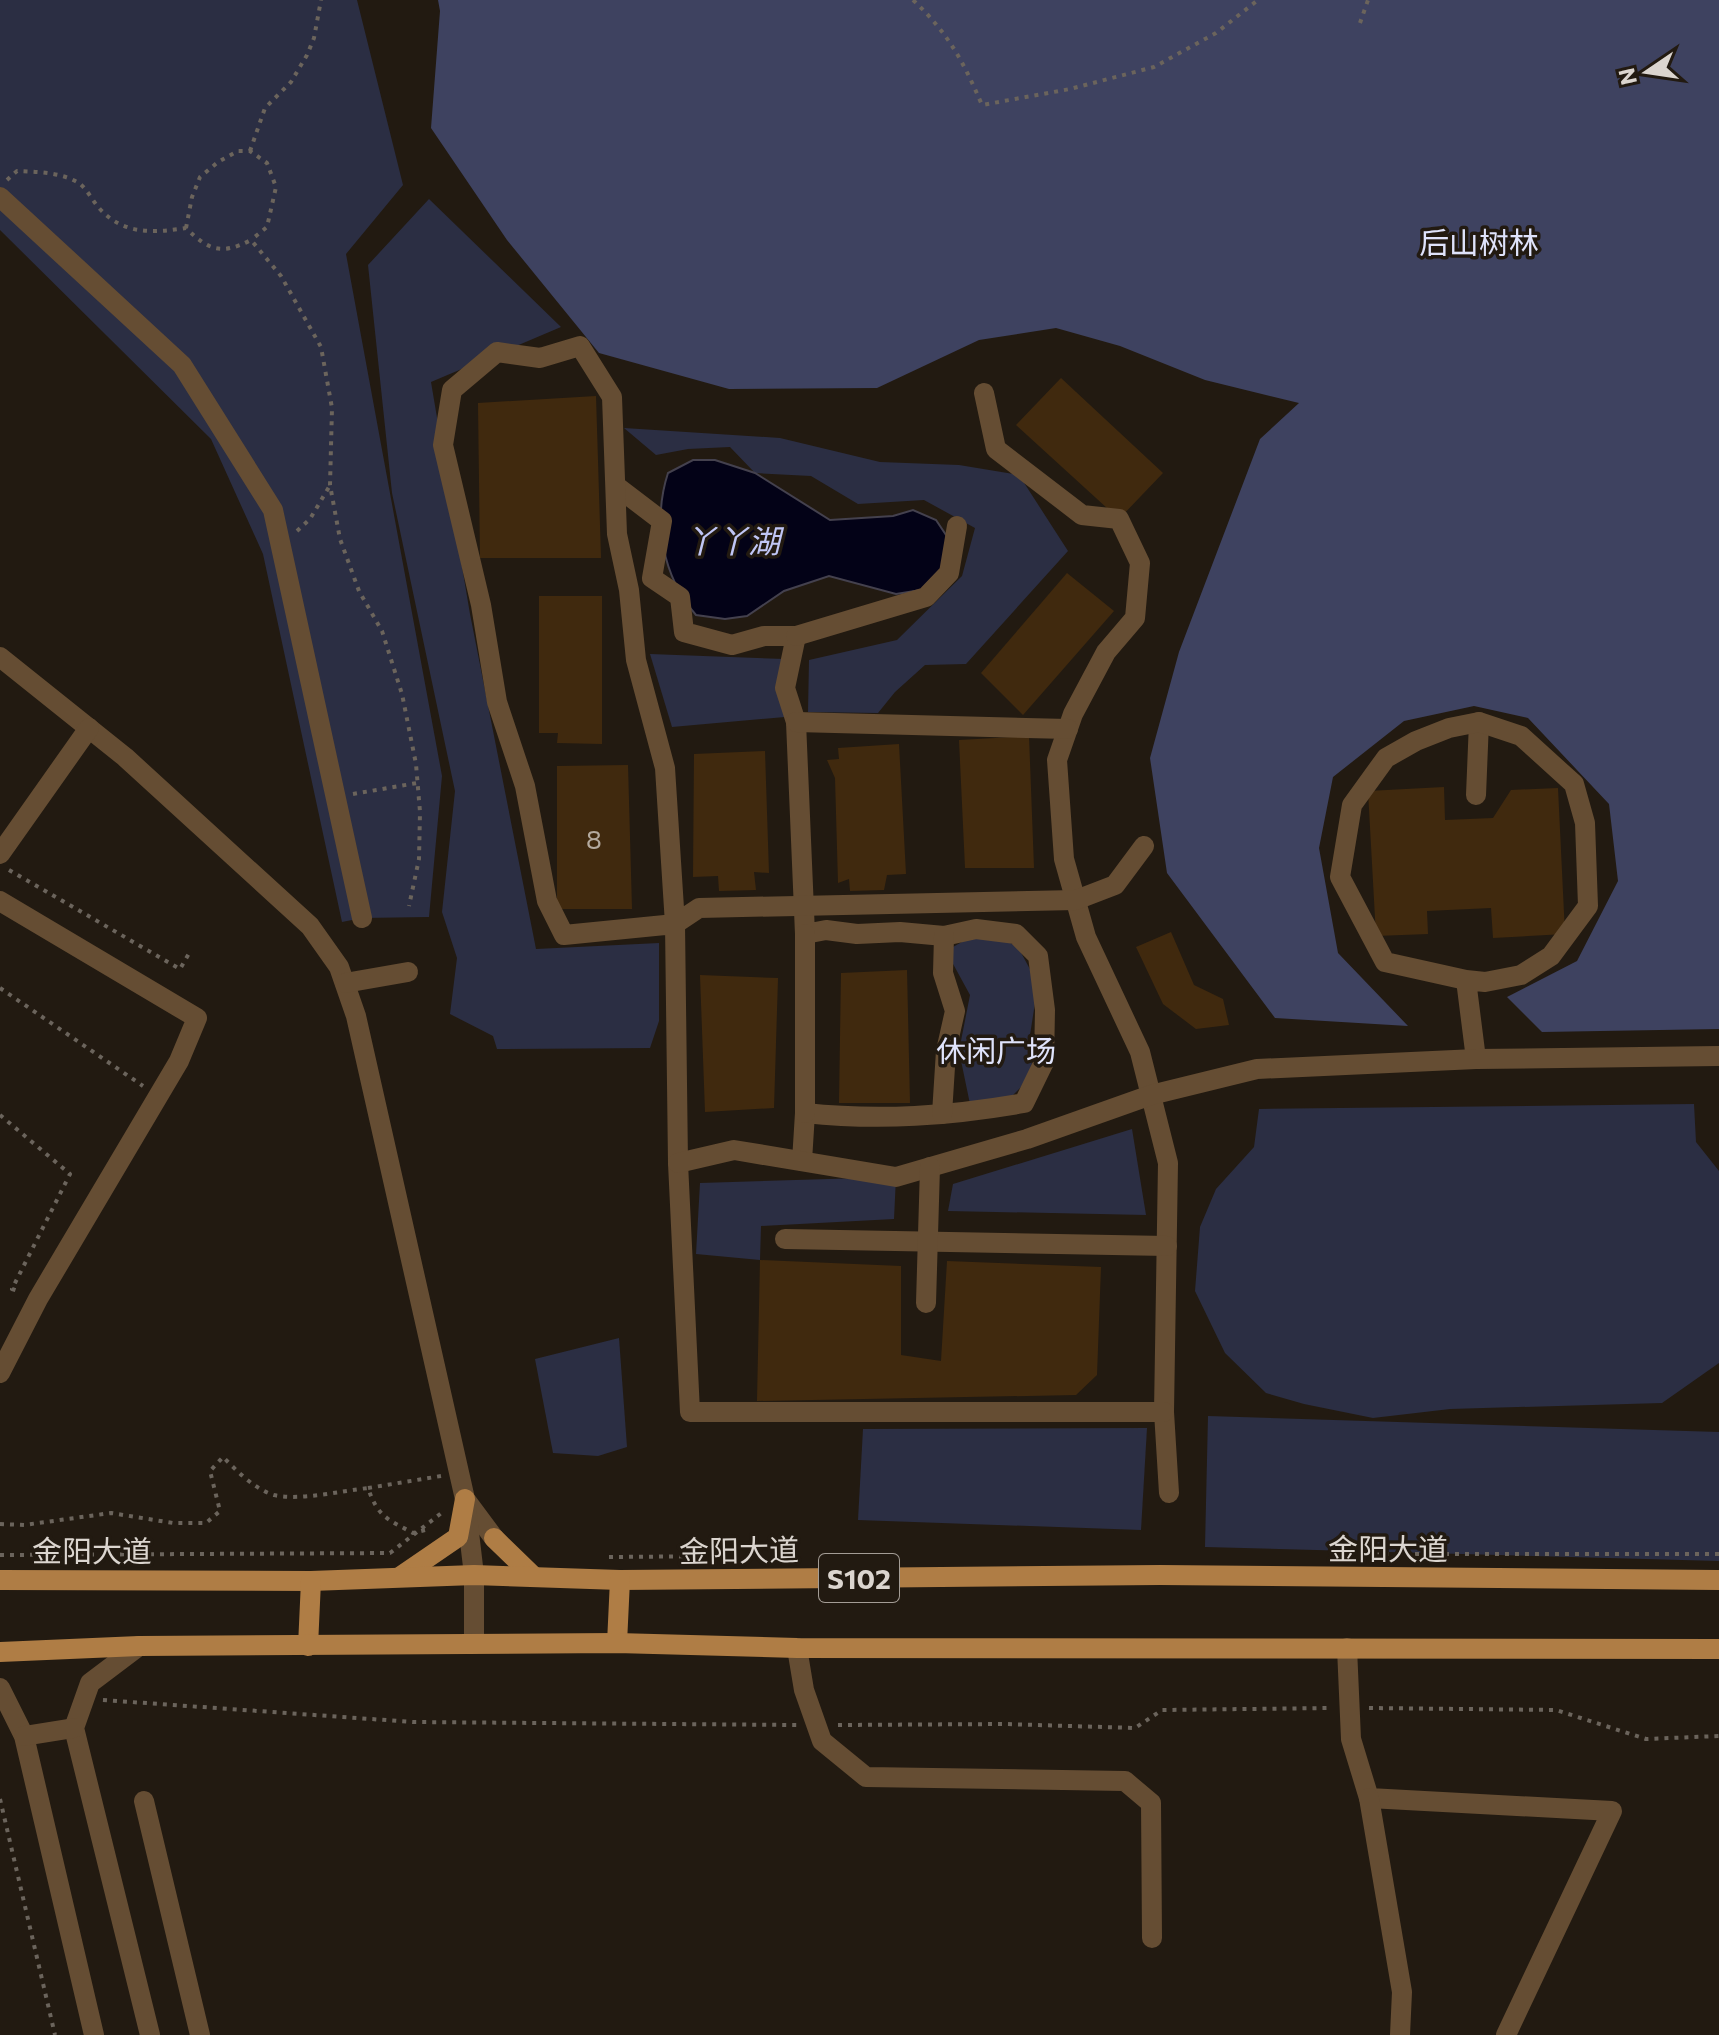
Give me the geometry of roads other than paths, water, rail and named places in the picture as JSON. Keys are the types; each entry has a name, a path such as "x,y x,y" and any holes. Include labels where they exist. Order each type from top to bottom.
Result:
{"main road":[{"path":"400,1576 458,1537 465,1499"},
{"path":"494,1538 533,1576"},
{"name":"金阳大道","path":"0,1580 311,1581 474,1575 620,1580 1160,1575 1719,1580"},
{"path":"617,1643 620,1580"},
{"path":"308,1646 311,1581"},
{"path":"0,1652 139,1646 617,1643 797,1648 1719,1649"}],"street":[{"path":"0,197 182,365 273,510 362,918"},
{"path":"1144,846 1115,885 1076,900 699,908 675,924 564,935 547,901 525,786 497,702 481,605 443,445 452,390 497,352 540,358 580,346 612,397 617,534 629,590 636,660 665,768 675,924 678,1163 690,1412 1164,1412"},
{"path":"984,393 996,449 1082,515 1119,519 1140,563 1135,618 1106,652 1073,714 1057,760 1064,859 1086,937 1140,1052 1168,1163 1164,1412 1169,1493"},
{"path":"616,486 662,521 652,578 680,597 684,632 732,645 764,636 796,636 926,597 949,573 957,526"},
{"path":"796,636 785,688 796,722 805,934 802,1161"},
{"path":"0,657 125,757 310,926 339,967 356,1016 465,1499 474,1575 474,1644"},
{"path":"796,722 1068,729"},
{"path":"1476,795 1479,722"},
{"path":"1479,722 1521,736 1574,784 1585,823 1588,906 1551,956 1521,975 1485,982 1466,980 1385,962 1340,877 1352,805 1386,758 1416,741 1449,728 1479,722"},
{"path":"0,854 89,728"},
{"path":"0,901 197,1018 179,1061 38,1299 0,1373"},
{"path":"805,934 826,930 857,934 900,932 944,936 976,929 1016,934 1038,956 1045,1010 1044,1062 1024,1103 942,1114 860,1118 805,1113"},
{"path":"942,1114 946,1051 955,1011 943,973 944,936"},
{"path":"345,983 408,972"},
{"path":"1466,980 1476,1059"},
{"path":"678,1163 734,1150 896,1177 1027,1139 1151,1095 1257,1069 1476,1059 1719,1056"},
{"path":"926,1303 930,1167"},
{"path":"785,1239 1167,1246"},
{"path":"465,1499 494,1538"},
{"path":"139,1646 90,1683 74,1728 150,2035"},
{"path":"797,1648 804,1690 822,1741 866,1777 1125,1781 1151,1803 1152,1938"},
{"path":"1347,1648 1351,1739 1369,1798 1402,1992 1400,2035"},
{"path":"0,1688 24,1736 94,2035"},
{"path":"24,1736 74,1728"},
{"path":"1369,1798 1612,1811 1506,2035"},
{"path":"144,1801 200,2035"}],"water":[{"name":"丫丫湖","path":"693,460 715,460 755,473 830,520 893,516 913,510 936,520 950,541 945,565 921,590 896,594 829,576 784,591 747,616 725,619 696,615 675,584 661,529 663,492 668,473"}],"park label":[{"name":"后山树林","path":"1479,241"},
{"name":"休闲广场","path":"996,1049"}]}
